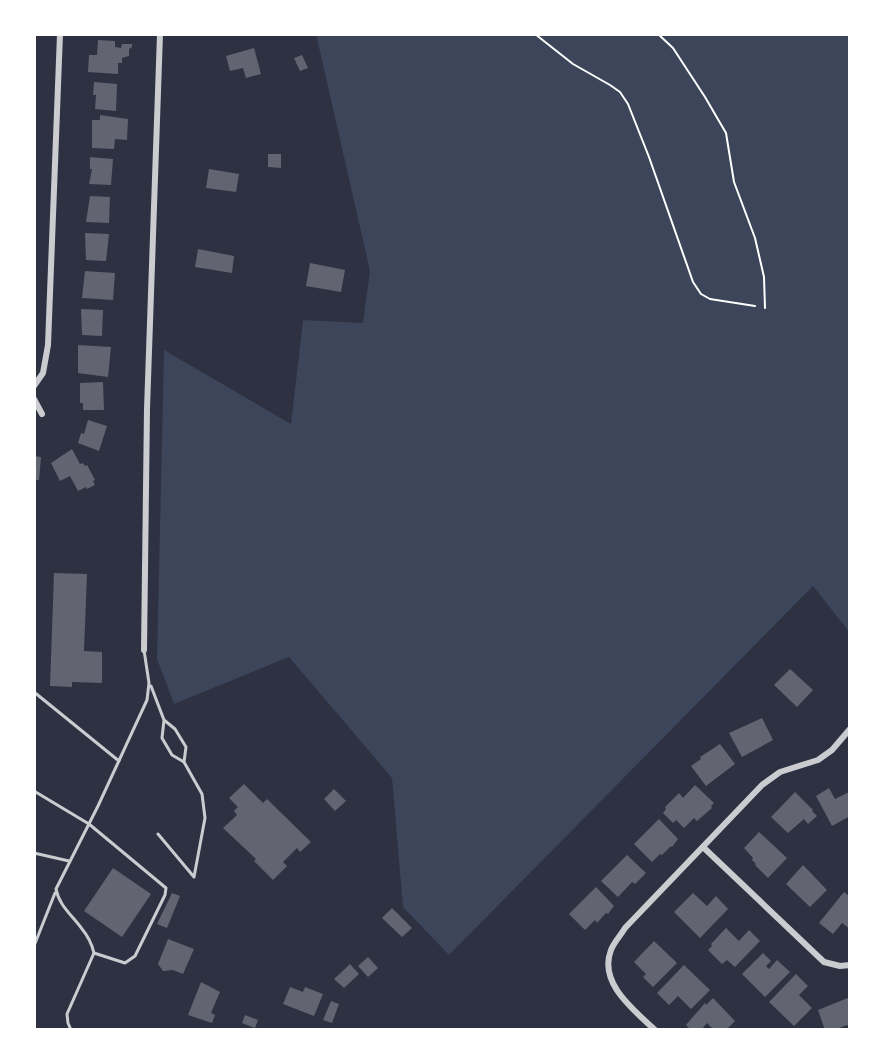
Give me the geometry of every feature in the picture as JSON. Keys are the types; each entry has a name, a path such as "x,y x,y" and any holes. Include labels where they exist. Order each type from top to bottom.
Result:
{"street":[{"path":"34,386 43,373 48,345 60,34"},
{"path":"144,650 147,409 160,34"},
{"path":"34,399 42,414"},
{"path":"655,1030 623,999 613,983 608,971 610,951 625,928 762,785 780,772 818,760 832,750 850,729"},
{"path":"703,847 824,962 850,965"}],"lane":[{"path":"144,650 149,683 164,720 162,738 172,755 184,762 202,794 205,818 194,877 158,834"},
{"path":"34,946 56,889 147,700 149,683"},
{"path":"34,692 119,761"},
{"path":"164,720 175,729 186,747 184,762"},
{"path":"34,791 89,824 166,888 135,956 125,963 94,953"},
{"path":"34,853 71,861"},
{"path":"56,889 70,915 84,930 94,953 67,1014 71,1030"}],"path":[{"path":"535,34 573,64 620,92 628,104 693,282 701,294 710,299 755,306"},
{"path":"658,34 673,48 726,133 734,182 755,238 764,277 765,308"}],"shaded area":[{"path":"316,34 850,34 850,633 813,586 449,955 403,907 392,778 289,657 174,704 157,659 164,350 291,424 303,320 363,323 370,271"}],"building":[{"path":"98,40 115,41 115,47 121,48 122,44 132,44 129,56 118,63 118,74 88,72 89,55 97,55"},
{"path":"254,48 261,74 246,78 243,68 230,71 226,56"},
{"path":"302,55 308,68 300,71 294,58"},
{"path":"94,82 117,84 116,111 95,109"},
{"path":"100,115 128,119 127,140 115,139 114,149 92,148 92,120 100,120"},
{"path":"268,154 281,154 281,168 268,167"},
{"path":"90,157 113,159 111,185 89,184 92,169"},
{"path":"209,169 239,174 236,192 206,188"},
{"path":"90,196 110,197 109,223 86,222"},
{"path":"85,233 109,234 106,261 86,260"},
{"path":"198,249 234,256 232,273 195,267"},
{"path":"310,263 345,270 341,292 306,286"},
{"path":"85,271 115,273 113,300 82,298"},
{"path":"81,309 103,310 102,336 82,335"},
{"path":"78,345 111,347 108,377 78,373"},
{"path":"103,382 104,410 83,410 80,383"},
{"path":"88,420 107,426 99,451 78,443"},
{"path":"72,449 80,464 87,465 95,480 95,485 87,489 78,491 70,476 60,481 51,463"},
{"path":"34,456 41,457 39,480 34,480"},
{"path":"54,573 87,574 84,651 102,652 102,683 72,682 72,687 50,686"},
{"path":"790,669 813,690 797,707 774,685"},
{"path":"762,718 773,740 742,757 729,733"},
{"path":"720,744 735,764 706,786 691,766"},
{"path":"244,784 263,803 267,799 311,842 300,852 297,848 283,862 287,866 273,880 223,828 237,815 234,811 238,807 229,798"},
{"path":"695,785 714,803 697,821 694,818 684,828 663,813 679,793 683,798"},
{"path":"829,788 835,799 850,794 850,816 832,826 816,796"},
{"path":"334,789 346,801 335,811 324,799"},
{"path":"795,792 817,816 808,824 804,819 788,833 771,817"},
{"path":"659,819 678,839 652,862 634,844"},
{"path":"759,832 787,858 768,878 744,848"},
{"path":"627,855 646,873 618,897 601,881"},
{"path":"803,865 827,890 810,907 786,884"},
{"path":"113,868 151,894 122,937 84,911"},
{"path":"596,887 614,906 585,930 569,914"},
{"path":"844,892 850,897 850,929 842,923 833,934 819,923"},
{"path":"172,893 180,896 167,928 157,924"},
{"path":"693,893 707,906 716,896 728,909 700,938 674,912"},
{"path":"392,908 412,928 402,937 382,918"},
{"path":"726,928 739,941 749,930 760,941 735,967 727,960 722,964 708,950"},
{"path":"168,939 194,949 183,974 173,970 163,971 158,964"},
{"path":"654,941 677,963 653,987 634,962"},
{"path":"763,953 771,961 766,966 769,969 777,960 790,972 765,997 742,974"},
{"path":"368,957 378,968 368,977 358,966"},
{"path":"350,964 359,974 344,988 334,979"},
{"path":"684,965 710,990 691,1009 678,996 669,1005 657,993"},
{"path":"796,974 808,986 799,995 812,1008 794,1026 769,1002"},
{"path":"201,982 220,992 211,1013 215,1015 212,1023 188,1015"},
{"path":"290,987 303,992 305,987 323,994 314,1016 283,1004"},
{"path":"850,997 850,1030 847,1025 825,1030 818,1010"},
{"path":"713,998 735,1021 726,1030 714,1030 707,1023 701,1030 691,1030 686,1025"},
{"path":"331,1001 339,1004 332,1023 323,1020"},
{"path":"245,1015 258,1020 255,1028 242,1023"}]}
